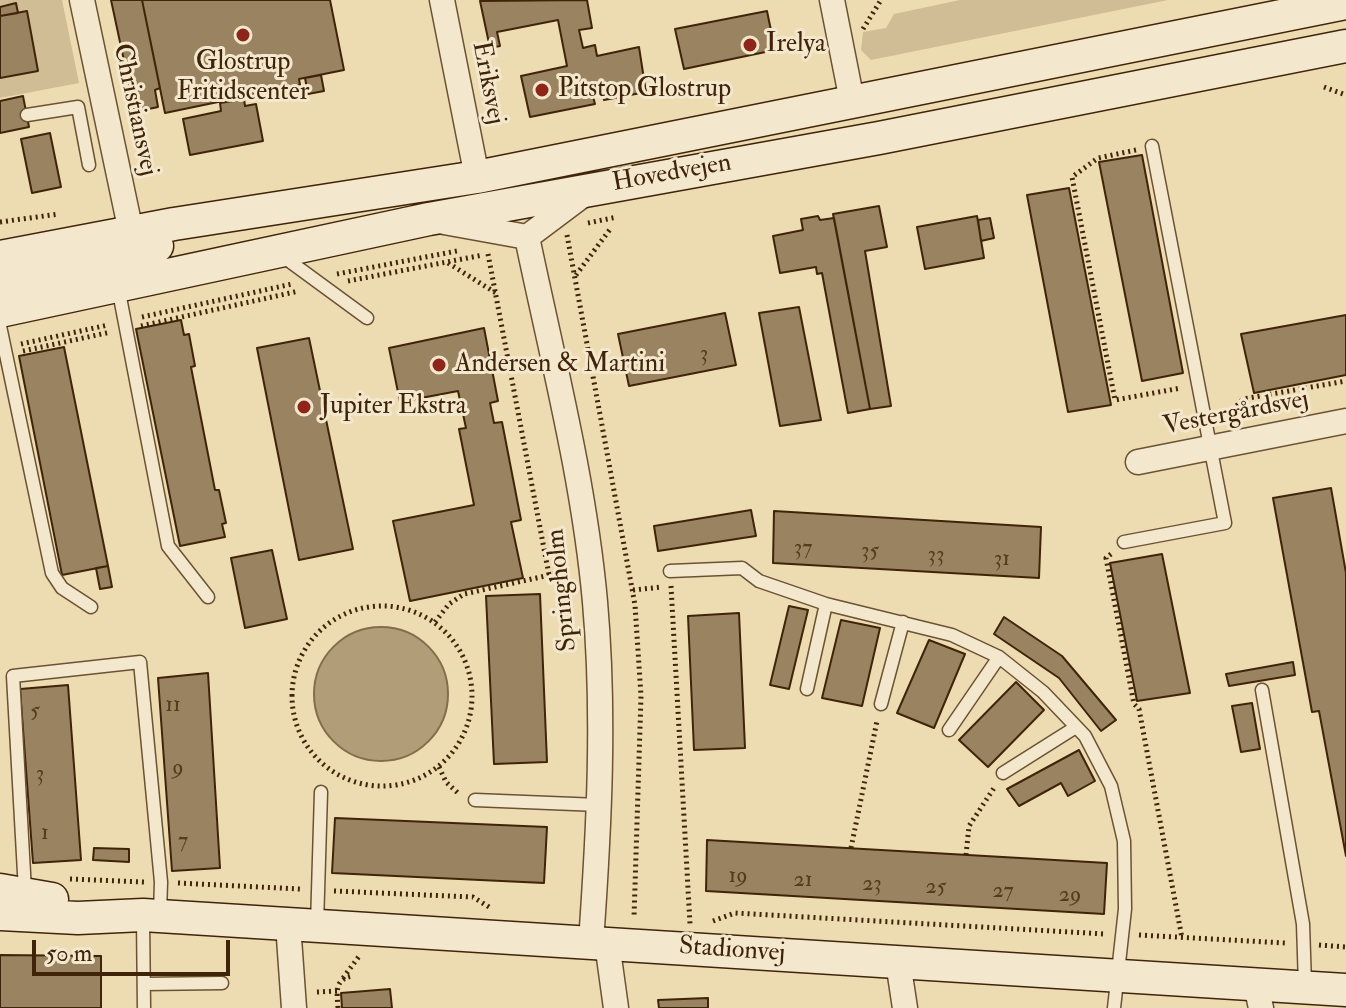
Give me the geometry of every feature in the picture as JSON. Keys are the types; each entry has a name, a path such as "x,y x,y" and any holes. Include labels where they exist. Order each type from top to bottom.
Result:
{"main road":[{"name":"Hovedvejen","path":"0,257 131,232 477,177 1346,3"},
{"name":"Hovedvejen","path":"0,311 429,219 879,138 1346,46"},
{"path":"0,284 137,252 298,205"},
{"name":"Stadionvej","path":"13,894 78,918 144,915 1118,976 1259,997 1305,988 1346,990"}],"street":[{"name":"Christiansvej","path":"82,0 131,232"},
{"name":"Eriksvej","path":"442,0 477,177"},
{"path":"832,0 852,101"},
{"path":"429,219 486,237 527,237 593,188"},
{"name":"Springholm","path":"527,237 582,506 590,566 600,681 599,942 616,1008"},
{"name":"Vestergårdsvej","path":"1138,462 1346,421"},
{"path":"294,1008 302,925"},
{"path":"898,962 905,1008"}],"lane":[{"path":"27,115 78,107 89,165"},
{"path":"1124,542 1225,523 1152,146"},
{"path":"276,251 367,318"},
{"path":"118,285 168,546 208,597"},
{"path":"0,326 52,573 62,588 91,607"},
{"path":"670,571 742,568 759,581 826,604 952,635 999,657 1043,692 1076,727 1111,786 1124,841 1122,934 1114,1008"},
{"path":"807,689 826,604"},
{"path":"881,704 903,622"},
{"path":"949,730 999,657"},
{"path":"13,894 13,676 140,662 161,882 144,915 144,1008"},
{"path":"1262,690 1304,944 1305,988"},
{"path":"1003,773 1076,727"},
{"path":"302,925 318,890 321,792"},
{"path":"475,800 599,805"},
{"path":"144,984 222,983"}],"path":[{"path":"1324,87 1346,95"},
{"path":"1152,146 1098,158 1072,177 1074,192 1115,400 1198,385"},
{"path":"580,225 623,216"},
{"path":"575,276 611,228"},
{"path":"7,351 317,283 486,237 549,575"},
{"path":"124,325 317,283 488,254"},
{"path":"447,262 496,293"},
{"path":"1204,417 1230,413 1243,399 1346,381"},
{"path":"1124,542 1106,558 1134,704 1139,709 1182,938"},
{"path":"435,622 449,604 464,594 590,566"},
{"path":"632,590 671,586 687,930 735,913 1346,947"},
{"path":"387,605 413,610 435,622 460,650 470,676 473,703 462,738 439,767 396,785 350,781 329,770 310,752 298,729 291,704 293,678 301,654 317,633 337,617 361,607 387,605"},
{"path":"851,848 881,704"},
{"path":"439,767 446,782 458,793 475,800"},
{"path":"966,855 969,826 1003,773"},
{"path":"13,894 161,882 473,897 494,909"},
{"path":"338,1008 338,985 343,978 353,976"}],"shaded area":[{"path":"0,0 62,0 79,83 0,98"},
{"path":"960,0 1168,0 871,60 861,50 863,32 886,28 894,14"},
{"path":"381,627 407,632 429,646 443,668 448,694 443,720 429,742 407,756 381,761 355,756 333,742 319,720 314,694 319,668 333,646 355,632"}],"building":[{"path":"111,0 142,0 160,88 155,90 158,107 135,112"},
{"name":"Glostrup Fritidscenter","path":"142,0 330,0 344,70 299,79 300,85 165,113"},
{"path":"587,0 592,28 579,30 583,48 595,45 597,56 639,47 646,92 604,100 602,91 592,93 595,104 530,117 521,76 567,66 558,20 497,32 500,46 490,48 480,1"},
{"path":"16,3 18,13 0,16 0,7"},
{"path":"27,11 38,71 0,78 0,16"},
{"path":"767,11 775,50 684,69 675,29"},
{"path":"321,75 324,91 308,94 305,78"},
{"path":"23,96 29,127 0,133 0,101"},
{"path":"244,99 245,106 256,104 263,141 190,155 183,119 221,111 220,103"},
{"path":"50,133 61,187 32,193 21,139"},
{"path":"1142,155 1183,373 1142,381 1099,162"},
{"path":"1069,188 1111,405 1068,412 1027,195"},
{"path":"879,206 887,247 865,251 891,406 870,409 833,214"},
{"path":"818,216 820,220 834,218 870,409 848,413 822,273 817,274 816,267 780,273 773,236 803,230 801,219"},
{"path":"977,216 984,258 925,269 917,227"},
{"path":"990,218 994,238 981,241 978,220"},
{"path":"799,307 821,420 780,426 759,313"},
{"path":"725,313 736,365 629,386 618,334"},
{"path":"1346,315 1346,375 1254,393 1241,334"},
{"path":"181,320 184,335 189,334 195,366 191,367 215,490 219,490 226,523 222,524 225,537 180,546 136,329"},
{"path":"484,328 498,401 490,403 494,423 502,422 521,520 511,522 523,578 410,601 393,521 474,505 459,429 466,428 458,391 400,402 389,348"},
{"path":"309,338 353,549 299,560 257,348"},
{"path":"64,347 108,566 62,575 19,356"},
{"path":"1331,488 1346,573 1346,856 1319,711 1312,712 1273,498"},
{"path":"751,510 756,536 658,551 654,526"},
{"path":"774,511 1041,527 1039,578 773,563"},
{"path":"272,550 287,619 245,628 231,558"},
{"path":"1162,554 1190,693 1137,701 1110,563"},
{"path":"108,566 112,587 100,589 96,568"},
{"path":"540,594 547,762 494,764 486,596"},
{"path":"789,606 808,610 789,689 770,685"},
{"path":"739,613 745,748 694,750 688,616"},
{"path":"1004,617 1062,656 1116,720 1101,731 1059,678 994,634"},
{"path":"841,620 880,628 862,706 822,698"},
{"path":"929,640 965,654 934,728 897,713"},
{"path":"1293,662 1295,675 1229,686 1226,674"},
{"path":"208,673 220,868 172,871 158,678"},
{"path":"1016,682 1044,710 988,767 959,740"},
{"path":"68,685 81,860 33,863 20,689"},
{"path":"1252,703 1260,749 1241,752 1232,706"},
{"path":"1079,750 1095,781 1068,796 1061,783 1019,806 1007,789"},
{"path":"335,818 547,827 544,883 332,873"},
{"path":"707,840 1107,863 1104,914 706,891"},
{"path":"94,848 129,849 129,862 93,860"},
{"path":"0,955 101,956 101,1008 0,1008"},
{"path":"390,989 392,1008 342,1008 341,993"},
{"path":"708,998 708,1008 659,1008 658,1000"}],"place":[{"name":"Glostrup Fritidscenter","path":"243,35"},
{"name":"Irelya","path":"750,45"},
{"name":"Pitstop Glostrup","path":"542,90"},
{"name":"Andersen & Martini","path":"439,365"},
{"name":"Jupiter Ekstra","path":"304,407"}]}
